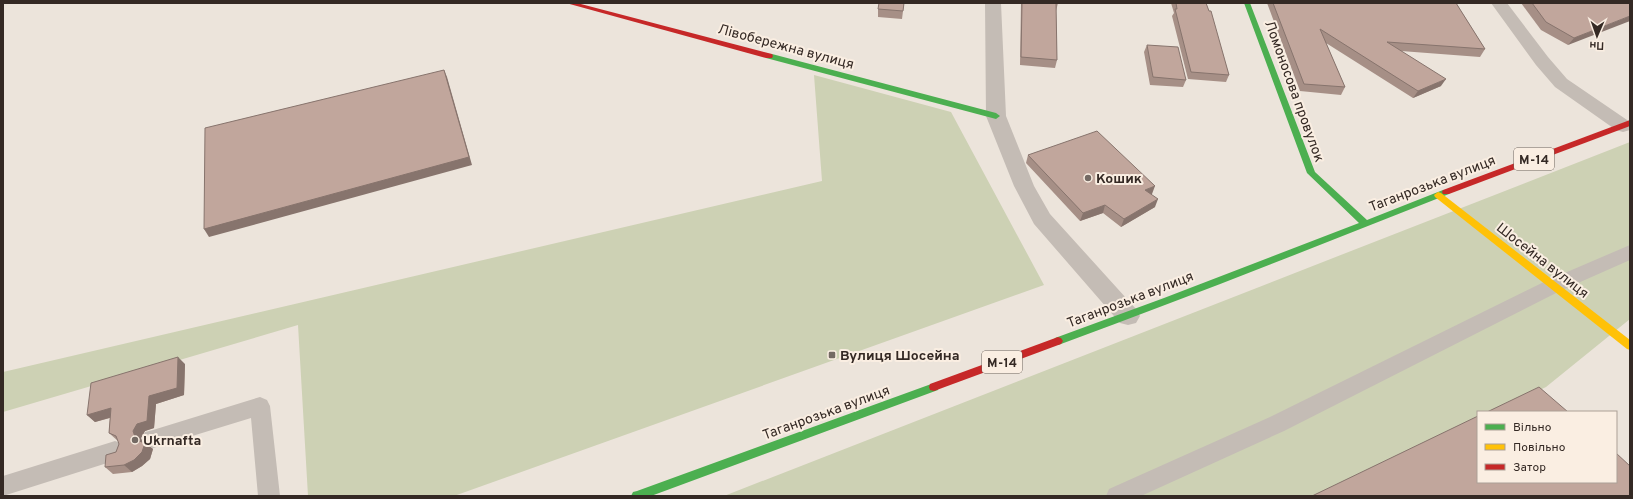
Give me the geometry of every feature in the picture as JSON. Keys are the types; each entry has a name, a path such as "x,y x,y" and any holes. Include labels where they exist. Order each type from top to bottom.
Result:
{"main road":[{"name":"Лівобережна вулиця","path":"569,3 996,116"},
{"name":"Ломоносова провулок","path":"1247,3 1311,173 1366,224"},
{"name":"Таганрозька вулиця","path":"637,496 1128,316 1438,195 1627,124"},
{"name":"Шосейна вулиця","path":"1438,195 1630,346"}],"street":[{"path":"993,3 996,116 1024,186 1042,219 1128,316"},
{"path":"1499,3 1542,61 1562,83 1627,124"}],"lane":[{"path":"1117,496 1277,424 1553,286 1630,252"},
{"path":"153,439 260,406 269,496"},
{"path":"3,486 116,451"}],"green space":[{"path":"814,75 951,112 1044,285 454,496 308,496 298,325 3,412 3,372 822,181"},
{"path":"1630,142 1630,319 1546,387 1497,411 1477,411 1477,420 1320,496 724,496"}],"building":[{"path":"879,3 904,3 903,11 878,9"},
{"path":"1022,3 1056,3 1057,60 1021,57"},
{"path":"1176,3 1206,3 1209,11 1211,11 1229,75 1191,72 1175,9 1177,9"},
{"path":"1273,3 1456,3 1485,49 1387,42 1446,79 1418,91 1320,29 1345,87 1304,84"},
{"path":"1532,3 1630,3 1630,16 1574,38 1546,22"},
{"path":"1147,45 1178,47 1186,80 1153,77"},
{"path":"444,70 469,157 204,229 205,128"},
{"path":"1097,131 1155,186 1145,190 1158,199 1124,219 1105,205 1083,213 1028,155"},
{"path":"178,357 177,388 149,396 147,421 137,424 133,431 136,440 145,443 142,452 134,460 124,465 105,467 106,455 116,452 119,444 116,436 109,433 111,408 87,415 91,383"},
{"path":"1539,387 1567,411 1489,411"},
{"path":"1477,416 1477,483 1617,483 1617,454 1630,466 1630,496 1312,496"}],"traffic: fast":[{"path":"1247,3 1311,173 1366,224"},
{"path":"769,56 996,116"},
{"path":"1058,341 1167,301 1446,192"},
{"path":"637,496 934,387"}],"traffic: slow":[{"path":"1438,195 1630,346"}],"traffic: jam":[{"path":"569,3 769,56"},
{"path":"1446,192 1630,123"},
{"path":"934,387 1058,341"}],"place":[{"name":"Кошик","path":"1088,178"},
{"name":"Вулиця Шосейна","path":"832,355"},
{"name":"Ukrnafta","path":"135,440"}]}
